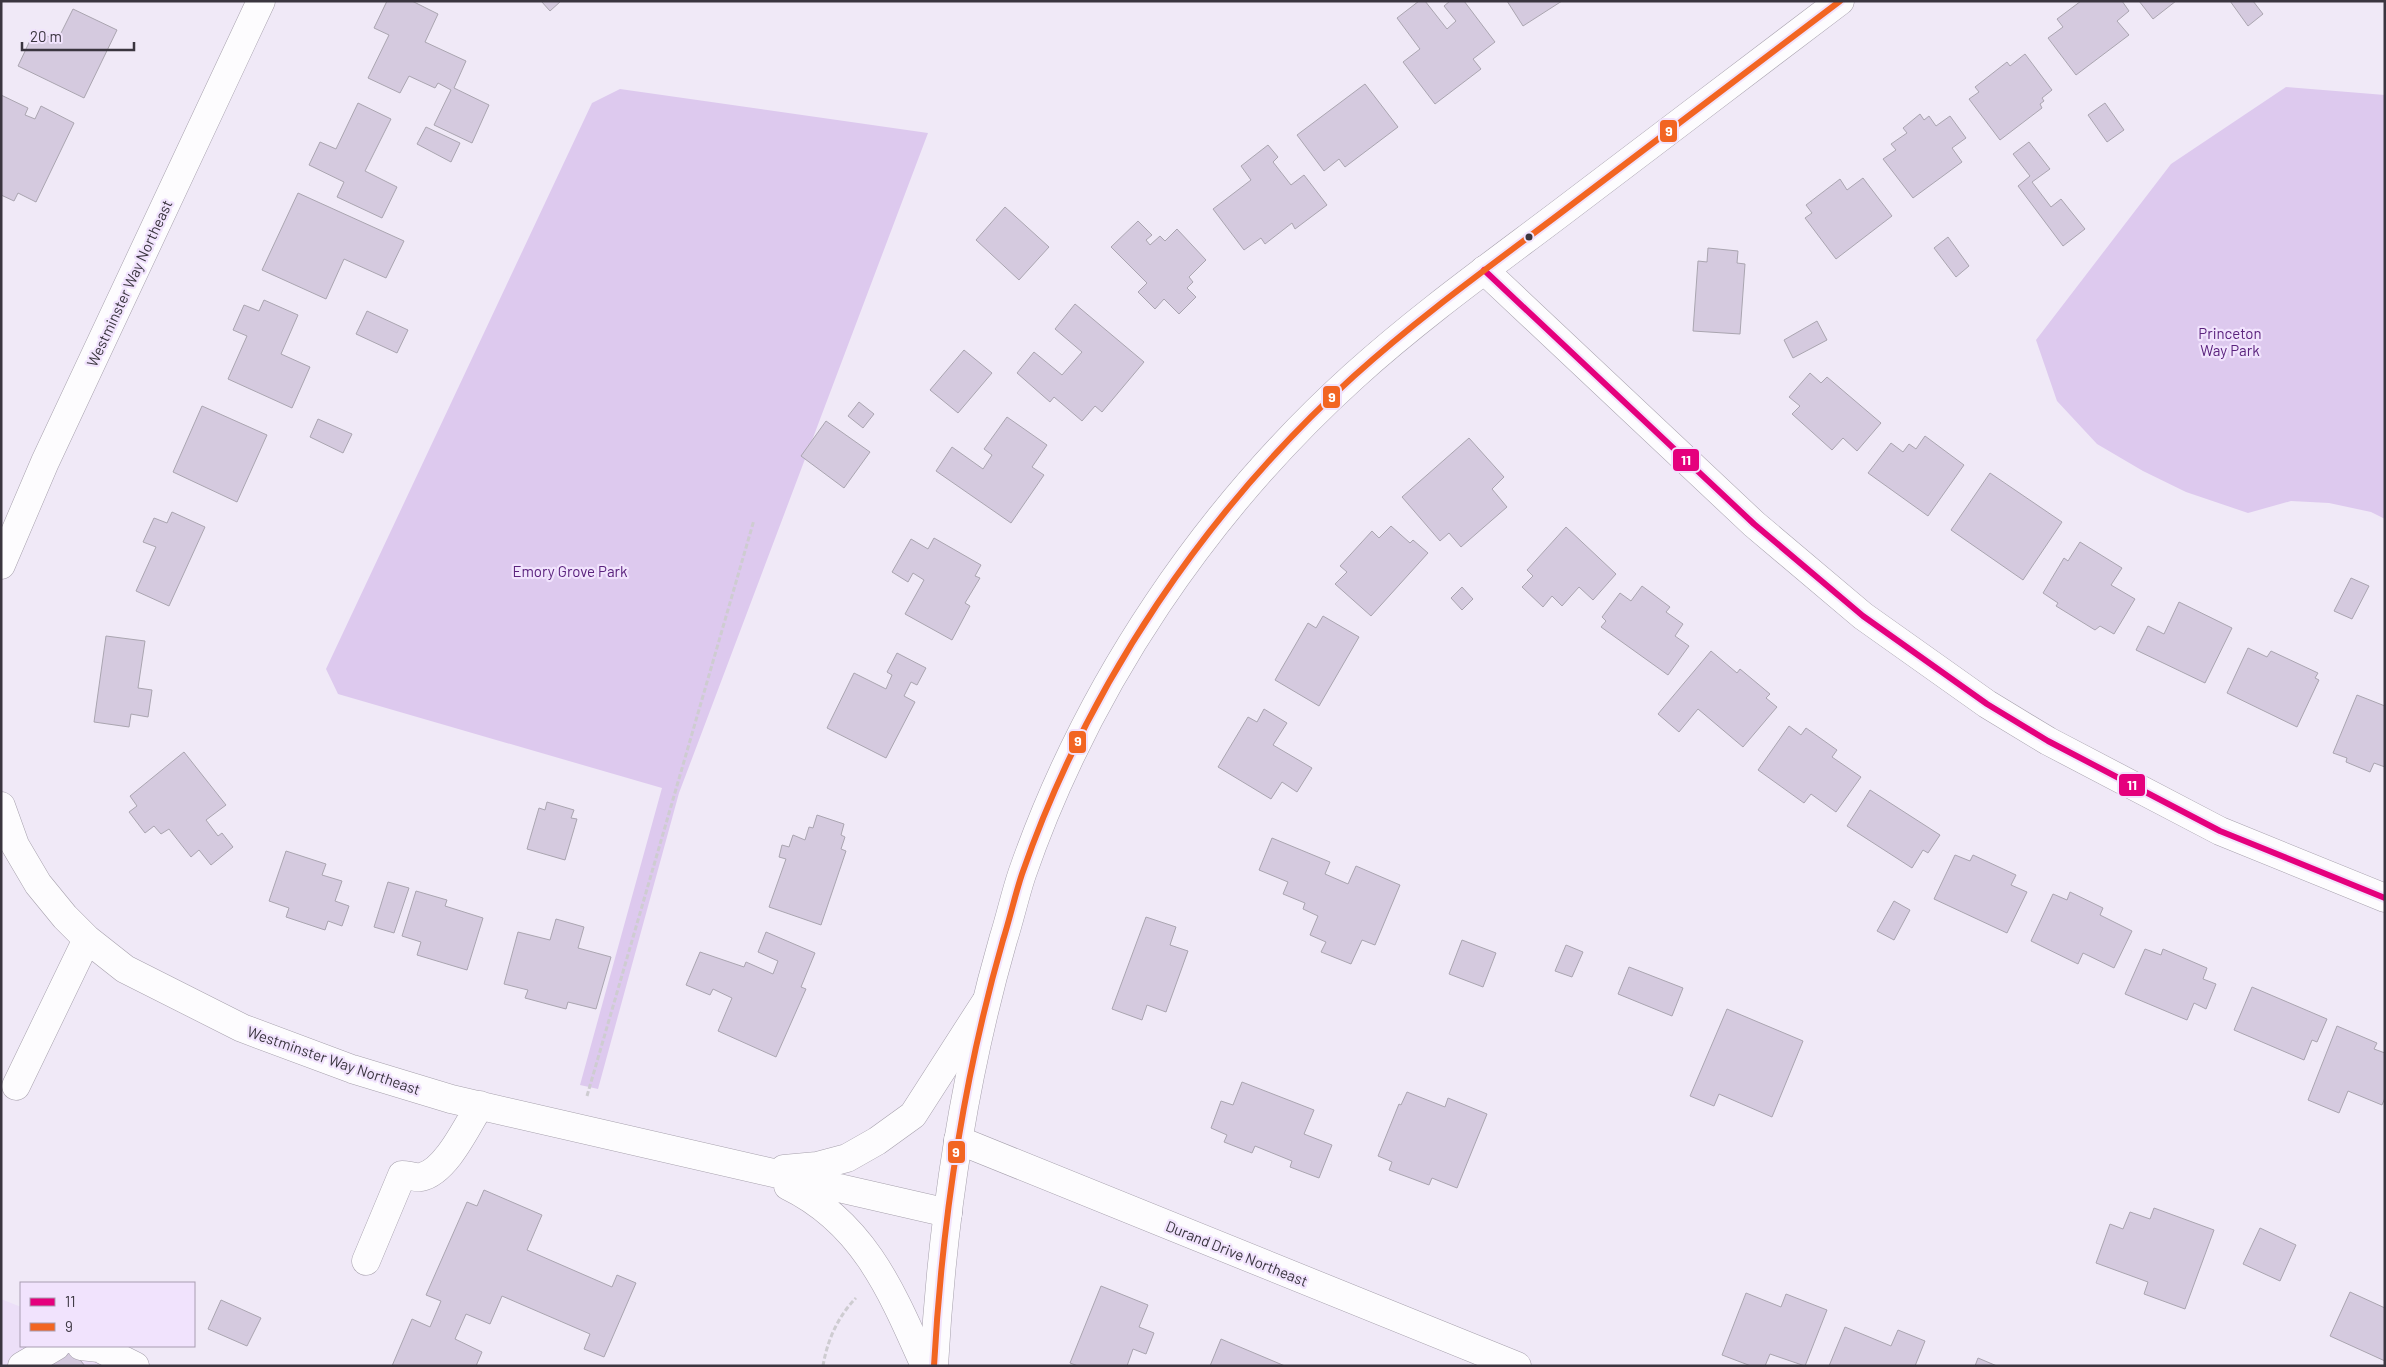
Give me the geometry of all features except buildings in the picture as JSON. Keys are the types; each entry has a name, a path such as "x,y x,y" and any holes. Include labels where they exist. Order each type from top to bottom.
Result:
{"street":[{"name":"Westminster Way Northeast","path":"1,565 49,453 261,1"},
{"path":"934,1366 948,1214 958,1140 985,1003 1021,876 1053,796 1080,738 1128,651 1196,546 1278,451 1352,377 1419,320 1840,1"},
{"path":"1484,270 1754,524 1863,616 1987,704 2048,741 2220,831 2385,898"},
{"name":"Westminster Way Northeast","path":"1,806 15,845 38,884 65,917 87,939 125,969 242,1028 352,1069 480,1105 948,1214"},
{"path":"16,1086 87,939"},
{"name":"Westminster Way Northeast","path":"757,1171 817,1166 847,1158 877,1141 912,1115 985,1003"},
{"path":"366,1261 402,1175 421,1177 436,1170 446,1158 480,1105"},
{"name":"Durand Drive Northeast","path":"958,1140 1517,1366"},
{"name":"Westminster Way Northeast","path":"757,1171 811,1197 867,1250 895,1297 925,1366"},
{"path":"22,1366 54,1347"},
{"path":"90,1347 99,1348 134,1366"}],"path":[{"path":"577,1128 754,520"},
{"path":"823,1366 826,1349 843,1311 882,1274"}],"shaded area":[{"path":"1,1299 20,1307 20,1347 122,1347 151,1366 1,1366"}],"green space":[{"name":"Princeton Way Park","path":"2286,87 2385,95 2385,519 2371,512 2329,503 2291,501 2248,513 2186,492 2143,471 2097,444 2057,401 2036,340 2171,164"},
{"name":"Emory Grove Park","path":"620,89 928,133 679,793 598,1089 580,1085 662,788 338,694 326,669 592,103"}],"transit line":[{"name":"9","path":"934,1366 943,1258 956,1151 976,1045 1017,890 1049,804 1081,735 1117,668 1157,604 1201,542 1249,484 1300,428 1354,376 1454,293 1840,1"},
{"name":"11","path":"1484,270 1754,524 1863,616 1987,704 2048,741 2220,831 2385,898"}]}
